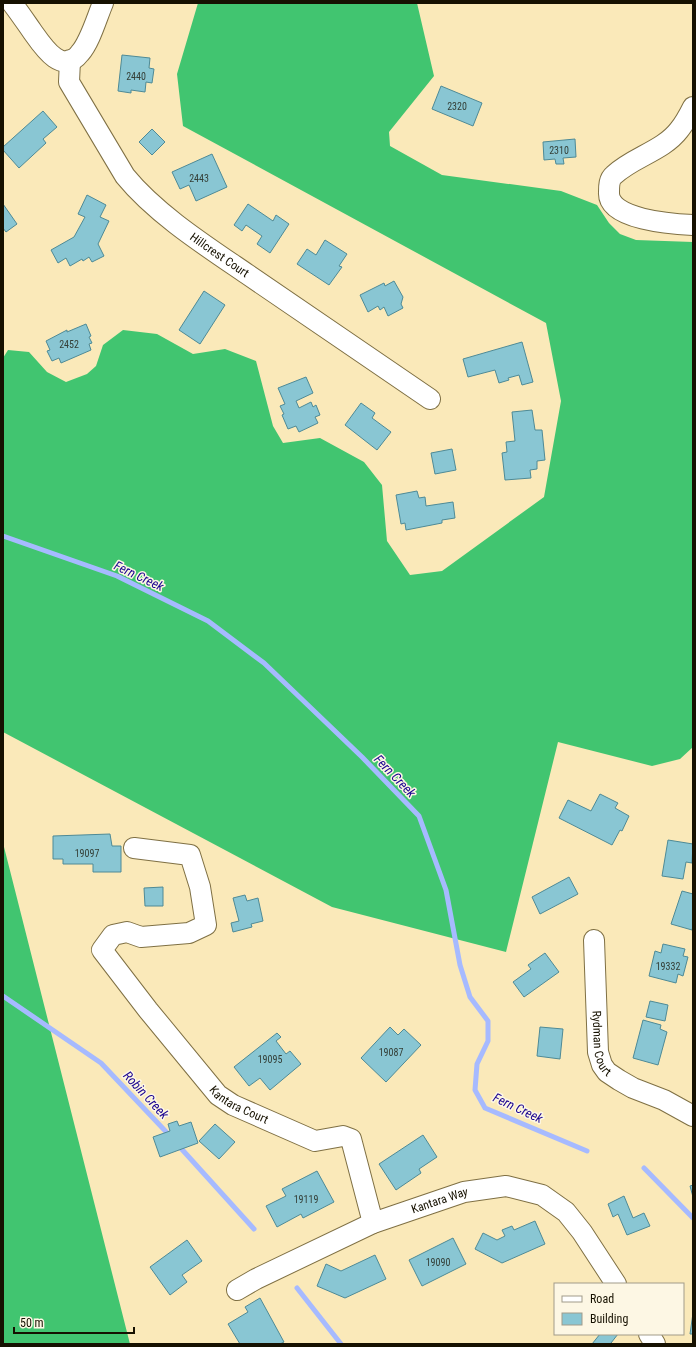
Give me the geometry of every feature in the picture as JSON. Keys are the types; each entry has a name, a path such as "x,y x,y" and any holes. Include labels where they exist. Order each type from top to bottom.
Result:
{"street":[{"path":"12,3 47,51 57,59 64,61 74,59 82,52 103,3"},
{"name":"Hillcrest Court","path":"70,60 69,82 125,176 133,186 164,214 205,245 430,399"},
{"path":"693,107 679,131 669,139 626,165 612,176 609,195 616,207 622,212 636,218 693,225"},
{"name":"Kantara Court","path":"134,848 190,855 200,888 206,925 189,933 141,937 127,932 113,935 102,950 148,1010 218,1095 233,1105 314,1141 343,1136 351,1139 373,1223"},
{"name":"Rydman Court","path":"594,940 598,1052 602,1066 607,1072 628,1086 664,1100 693,1116"},
{"path":"693,1096 691,1103 693,1107"},
{"name":"Kantara Way","path":"237,1290 256,1279 373,1223 464,1192 506,1186 542,1195 566,1212 582,1232 615,1283"},
{"path":"650,1335 655,1344"}],"green space":[{"path":"198,3 417,3 434,76 389,132 390,146 442,175 561,191 597,205 609,223 620,234 636,240 693,242 693,747 680,759 652,766 558,742 506,952 332,907 3,732 3,358 8,350 29,352 47,372 66,382 87,374 96,366 103,345 123,330 157,334 193,354 225,349 256,361 273,426 283,443 320,438 364,462 382,485 387,541 410,575 442,571 544,497 561,401 546,323 183,126 177,74"},
{"path":"3,843 130,1344 3,1344"}],"building":[{"path":"122,55 150,58 149,68 154,69 152,83 146,82 145,92 131,90 131,93 118,91"},
{"path":"441,86 482,103 473,126 432,109"},
{"path":"43,111 57,127 43,139 46,143 19,168 3,150 3,147"},
{"path":"152,129 165,142 152,155 139,142"},
{"path":"575,139 576,157 563,158 564,164 556,164 555,159 544,160 543,142"},
{"path":"212,154 227,187 196,201 189,185 180,189 172,172"},
{"path":"87,195 106,205 100,217 109,221 98,244 104,256 92,262 89,257 83,261 82,259 70,266 66,258 58,263 51,250 74,237 85,217 78,214"},
{"path":"3,204 17,224 6,232 3,228"},
{"path":"248,204 273,221 276,215 289,224 270,253 257,244 262,236 246,225 242,231 234,225"},
{"path":"325,240 347,254 339,266 342,267 329,285 297,264 307,249 316,255"},
{"path":"394,281 403,297 401,304 403,308 388,316 384,307 380,310 378,306 368,312 360,295 384,283 385,286"},
{"path":"204,291 225,305 200,344 179,330"},
{"path":"86,324 91,336 89,337 92,343 89,344 91,350 61,363 59,358 52,361 47,351 50,350 46,341 67,330 67,332"},
{"path":"522,342 533,382 522,385 519,375 508,378 509,380 499,383 495,370 468,377 463,359"},
{"path":"306,377 313,393 296,401 299,408 311,402 313,407 316,405 320,415 315,417 318,423 299,432 296,426 288,429 280,406 285,404 278,388"},
{"path":"361,403 375,413 372,418 391,432 377,450 345,425"},
{"path":"532,410 535,430 542,430 545,460 537,461 537,469 530,470 531,478 505,480 502,453 507,452 506,442 515,441 512,412"},
{"path":"452,449 456,470 435,474 431,453"},
{"path":"417,491 419,498 425,497 426,506 453,502 455,518 442,520 442,523 406,530 405,523 401,524 396,495"},
{"path":"600,794 618,803 615,808 629,816 622,831 620,830 612,845 559,818 568,800 591,811"},
{"path":"110,834 112,846 121,846 121,872 93,872 93,864 63,864 63,859 53,859 53,836"},
{"path":"668,840 693,844 692,863 686,862 683,879 662,876"},
{"path":"569,877 578,894 540,914 532,897"},
{"path":"163,887 163,906 145,906 144,888"},
{"path":"682,891 693,894 692,930 671,924"},
{"path":"245,895 247,901 258,898 263,921 251,924 252,927 233,932 231,923 239,921 233,898"},
{"path":"663,944 685,949 683,956 688,957 683,976 678,974 676,983 649,976 655,951 661,953"},
{"path":"545,953 559,972 524,997 513,982 531,969 528,965"},
{"path":"650,1001 668,1005 665,1021 646,1017"},
{"path":"643,1020 661,1025 660,1029 667,1032 658,1065 633,1058"},
{"path":"390,1027 398,1035 404,1029 421,1045 386,1082 361,1058"},
{"path":"540,1027 563,1029 560,1059 537,1056"},
{"path":"277,1033 281,1037 276,1041 286,1054 290,1051 301,1064 270,1090 260,1078 249,1086 234,1067"},
{"path":"177,1121 179,1126 191,1122 198,1143 160,1157 153,1137 170,1131 168,1124"},
{"path":"215,1124 235,1142 219,1159 199,1141"},
{"path":"423,1135 437,1157 419,1169 421,1173 396,1190 379,1164"},
{"path":"317,1171 334,1202 303,1218 301,1214 277,1227 266,1206 286,1196 282,1189"},
{"path":"693,1185 693,1197 690,1186"},
{"path":"624,1196 633,1218 644,1213 650,1226 627,1235 618,1214 613,1217 608,1204"},
{"path":"535,1221 545,1244 502,1263 475,1249 483,1233 497,1240 505,1236 502,1230 512,1226 514,1230"},
{"path":"453,1238 466,1264 422,1286 409,1260"},
{"path":"187,1240 202,1261 182,1275 187,1282 170,1295 150,1267"},
{"path":"375,1255 386,1279 345,1298 317,1286 326,1264 341,1271"},
{"path":"260,1298 284,1342 280,1344 240,1344 228,1324 248,1312 245,1307"},
{"path":"693,1313 693,1334 690,1334"},
{"path":"599,1335 617,1335 611,1343 612,1344 592,1344"}],"waterway":[{"name":"Fern Creek","path":"3,536 117,576 208,621 264,663 362,757 419,816 446,890 460,965 470,997 488,1021 488,1041 477,1064 475,1090 485,1108 587,1151"},
{"name":"Robin Creek","path":"3,996 101,1063 171,1137"},
{"name":"Robin Creek","path":"178,1145 254,1229"},
{"name":"Fern Creek","path":"644,1168 693,1218"},
{"name":"Robin Creek","path":"297,1288 341,1344"}]}
